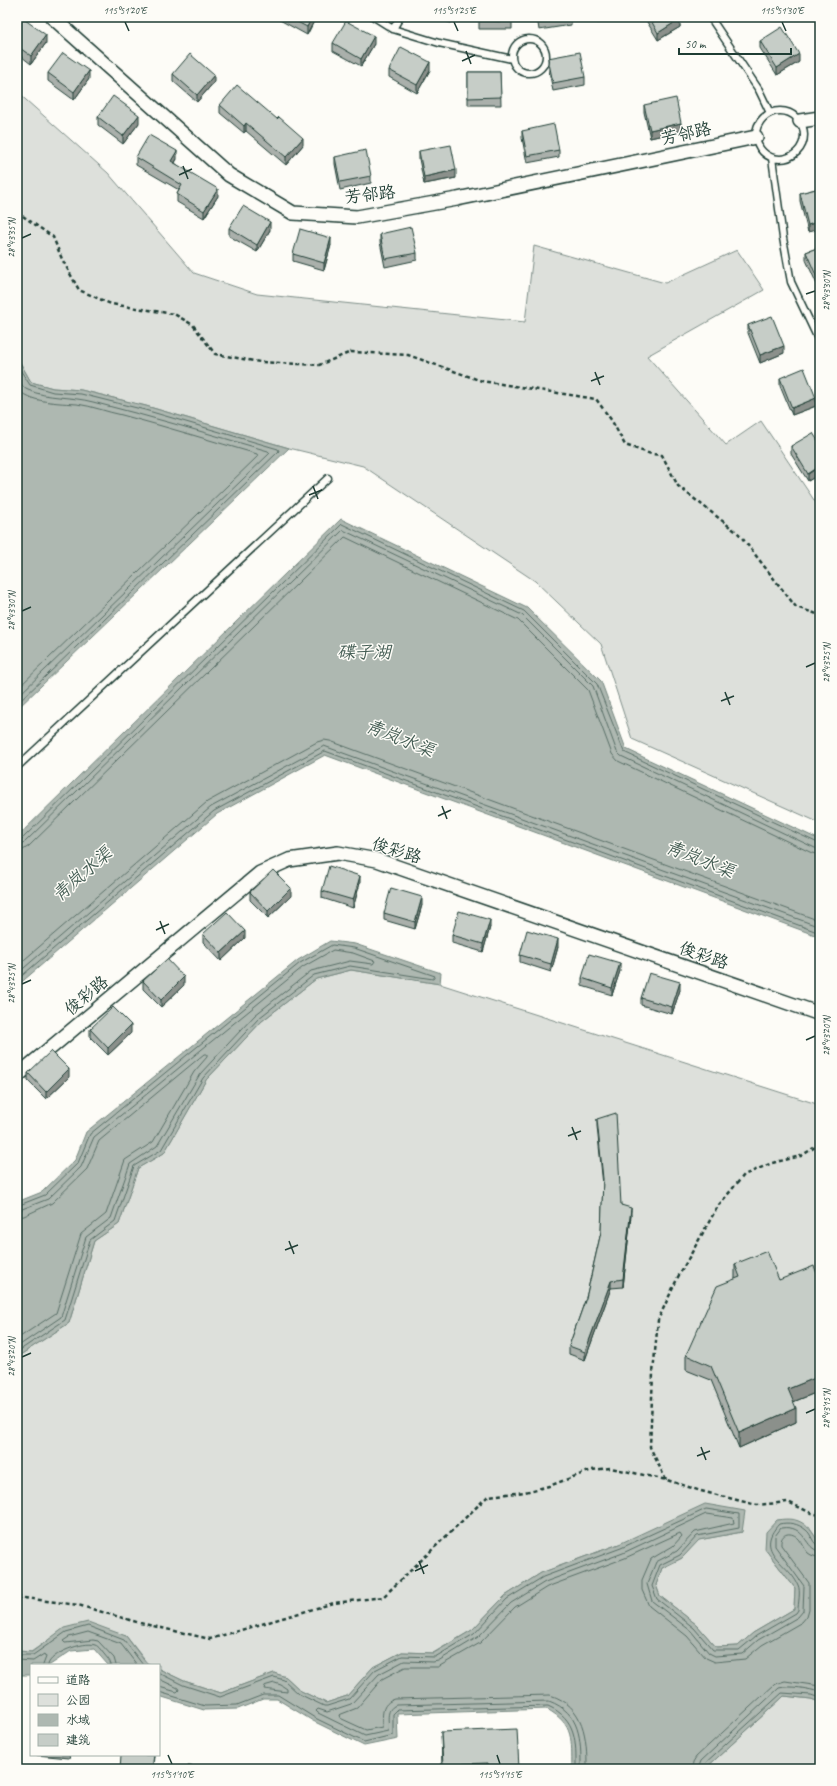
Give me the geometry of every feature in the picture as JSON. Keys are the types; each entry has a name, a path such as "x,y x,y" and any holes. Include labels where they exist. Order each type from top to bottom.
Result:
{"street":[{"name":"芳邻路","path":"52,17 229,175 292,213 357,217 457,199 756,137"},
{"path":"800,121 820,118"},
{"name":"俊彩路","path":"17,1076 260,873 289,860 338,853 377,860 820,1014"}],"lane":[{"path":"374,17 393,29 439,43 512,59 518,69 523,72 532,73 543,67 546,56 543,46 537,41 526,39 516,45 513,50 512,59"},
{"path":"393,29 400,17"},
{"path":"710,17 759,90 770,113"},
{"path":"786,112 794,115 804,128 804,140 800,149 794,155 787,158 772,158 761,150 756,137 757,128 761,120 770,113 786,112"},
{"path":"772,158 783,238 791,282 820,343"},
{"path":"17,767 328,478"}],"path":[{"path":"17,212 53,237 62,259 80,290 111,304 174,314 193,325 215,354 260,362 319,365 351,352 408,355 482,381 596,399 612,421 625,445 651,454 662,455 678,486 739,534 796,607 820,615"},
{"path":"667,1480 650,1447 653,1373 658,1320 678,1277 718,1206 744,1175 772,1163 800,1156 820,1144"},
{"path":"17,1596 78,1605 140,1623 210,1639 334,1603 383,1597 488,1496 525,1492 549,1486 592,1470 611,1468 667,1480 701,1491 757,1505 788,1502 811,1513 820,1515"}],"green space":[{"path":"17,92 108,173 194,273 257,294 525,322 534,246 665,283 737,250 764,290 647,356 726,445 761,421 820,509 820,823 632,739 601,644 535,581 363,466 289,448 146,406 81,390 53,388 31,382 17,357"},
{"path":"351,970 440,984 820,1105 820,1544 809,1527 765,1549 795,1588 794,1609 753,1633 738,1646 716,1647 697,1625 660,1596 656,1585 662,1568 682,1558 698,1540 742,1532 619,1544 541,1573 505,1596 472,1630 433,1653 402,1652 373,1667 347,1696 326,1703 301,1691 286,1677 274,1673 221,1693 184,1681 160,1669 160,1664 147,1663 126,1636 64,1629 31,1652 17,1651 17,1357 69,1323 94,1241 119,1224 138,1168 164,1153 206,1080 262,1021 316,979"},
{"path":"784,1696 811,1699 820,1702 820,1769 705,1769"}],"water":[{"path":"17,357 31,382 53,388 81,390 146,406 289,448 17,709"},
{"name":"碟子湖","path":"341,519 527,608 601,681 626,749 820,840 820,937 325,755 217,814 17,986 17,837"},
{"path":"330,941 355,944 441,973 440,984 351,970 316,979 262,1021 206,1080 164,1153 138,1168 119,1224 94,1241 69,1323 17,1357 17,1202 42,1192 75,1160 86,1132 298,960"},
{"path":"705,1504 745,1511 742,1532 699,1540 682,1558 662,1568 656,1585 660,1596 697,1625 716,1647 738,1646 753,1633 794,1609 795,1588 765,1549 766,1532 777,1520 792,1519 803,1523 812,1532 820,1544 820,1702 811,1699 784,1696 705,1769 572,1769 570,1734 563,1721 547,1709 397,1714 398,1739 364,1746 313,1721 277,1699 263,1699 238,1709 204,1710 160,1696 160,1669 184,1681 221,1693 274,1673 286,1677 301,1691 326,1703 347,1696 373,1667 402,1652 434,1653 472,1630 505,1596 541,1573 619,1544"},
{"path":"88,1622 126,1636 146,1663 148,1664 107,1664 94,1649 71,1651 52,1664 30,1664 30,1675 17,1675 17,1651 32,1652 64,1628"}],"building":[{"path":"20,17 46,35 31,56 17,46 17,21"},
{"path":"288,17 312,17 307,27"},
{"path":"479,17 512,17 512,22 479,21"},
{"path":"538,17 571,17 571,18 539,22"},
{"path":"649,17 679,17 680,19 658,33"},
{"path":"346,21 374,36 361,59 333,43"},
{"path":"782,27 799,54 777,68 760,41"},
{"path":"401,47 430,62 417,85 389,70"},
{"path":"580,52 585,77 553,83 548,58"},
{"path":"63,53 89,71 74,92 48,73"},
{"path":"190,54 214,75 197,95 173,74"},
{"path":"468,72 500,72 501,97 468,98"},
{"path":"237,85 277,119 279,117 303,138 286,157 246,123 244,126 220,105"},
{"path":"113,96 139,115 123,136 98,117"},
{"path":"676,98 681,123 650,130 644,105"},
{"path":"554,124 559,150 527,156 522,131"},
{"path":"149,135 177,151 171,161 218,189 204,211 177,194 182,185 136,157"},
{"path":"451,145 456,170 424,177 419,151"},
{"path":"366,150 371,176 340,182 335,157"},
{"path":"820,188 820,221 808,225 800,193"},
{"path":"243,206 270,222 257,245 229,228"},
{"path":"411,227 417,253 385,259 380,234"},
{"path":"300,229 331,238 324,263 293,254"},
{"path":"820,247 820,281 819,282 806,252"},
{"path":"772,316 784,346 760,355 748,325"},
{"path":"804,368 816,398 792,408 780,378"},
{"path":"813,433 820,444 820,466 808,474 791,446"},
{"path":"329,866 360,876 353,900 322,891"},
{"path":"273,870 291,888 268,911 250,892"},
{"path":"391,888 422,897 415,922 384,913"},
{"path":"459,911 490,920 483,944 452,935"},
{"path":"227,912 245,931 221,953 203,934"},
{"path":"527,930 558,939 551,964 520,955"},
{"path":"589,954 620,963 612,988 582,978"},
{"path":"167,959 184,977 161,1000 143,981"},
{"path":"649,973 680,982 672,1007 641,998"},
{"path":"113,1007 131,1025 108,1048 90,1029"},
{"path":"51,1051 69,1069 46,1092 28,1073"},
{"path":"616,1113 621,1205 631,1208 623,1279 611,1281 585,1352 569,1346 586,1298 601,1232 603,1179 597,1119"},
{"path":"767,1251 779,1280 814,1266 820,1281 820,1376 788,1389 796,1408 739,1433 711,1366 686,1355 717,1286 740,1277 735,1264"},
{"path":"517,1729 519,1769 488,1769 487,1763 443,1765 441,1732"},
{"path":"121,1756 154,1756 152,1769 120,1769"},
{"path":"188,1766 217,1769 188,1769"}],"water label":[{"name":"青岚水渠","path":"400,738"},
{"name":"青岚水渠","path":"700,859"},
{"name":"青岚水渠","path":"82,874"}]}
